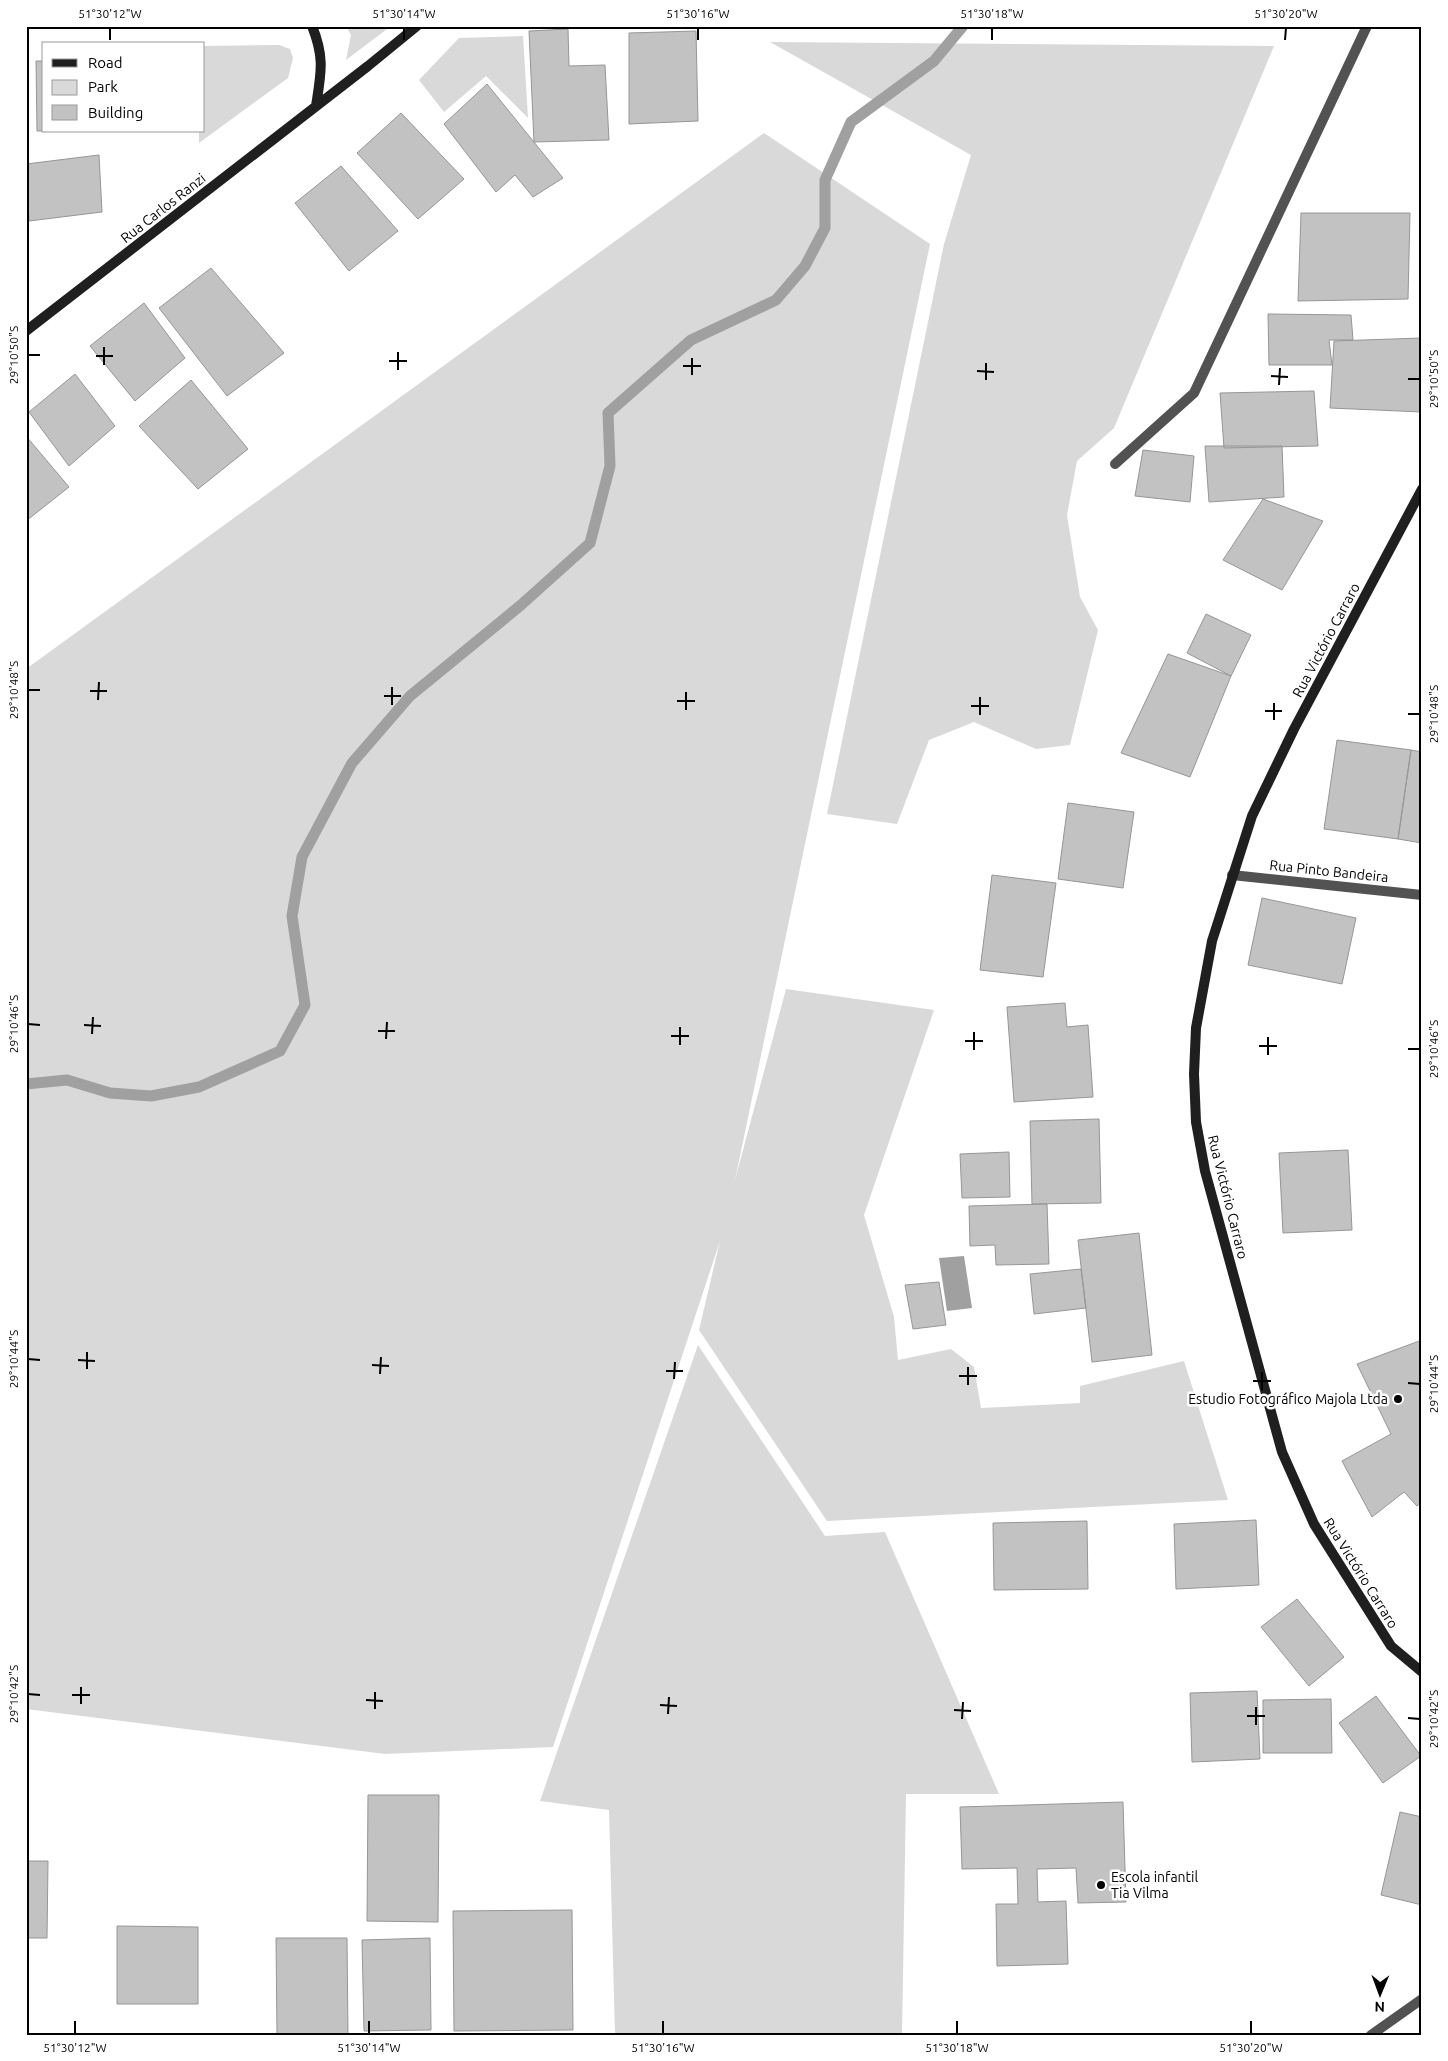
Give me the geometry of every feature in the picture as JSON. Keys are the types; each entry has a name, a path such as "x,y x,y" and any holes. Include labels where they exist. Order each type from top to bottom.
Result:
{"main road":[{"path":"312,26 318,40 322,65 316,106"},
{"name":"Rua Carlos Ranzi","path":"26,331 417,26"},
{"name":"Rua Victório Carraro","path":"1422,489 1294,729 1252,816 1212,941 1196,1028 1194,1074 1196,1122 1205,1171 1282,1452 1314,1524 1391,1646 1422,1672"}],"street":[{"path":"1115,464 1194,393 1367,26"},
{"name":"Rua Pinto Bandeira","path":"1232,875 1422,895"},
{"path":"1371,2035 1422,1999"}],"green space":[{"path":"346,26 391,26 346,60 351,35"},
{"path":"523,36 528,118 486,76 444,112 419,80 459,38"},
{"path":"770,42 1274,46 1114,428 1077,461 1067,515 1080,597 1098,630 1070,745 1036,749 974,722 929,740 897,824 827,814 944,244 971,155"},
{"path":"279,45 290,49 293,58 288,78 199,143 199,132 205,132 205,46"},
{"path":"764,133 930,244 735,1180 786,989 934,1010 864,1215 894,1317 898,1360 951,1349 974,1367 981,1408 1080,1403 1080,1386 1184,1361 1228,1500 827,1521 699,1330 720,1241 553,1747 385,1754 26,1709 26,669"},
{"path":"698,1345 825,1536 885,1532 999,1794 906,1794 902,2035 615,2035 609,1810 540,1801"}],"shaded area":[{"path":"964,1256 972,1308 947,1311 939,1258"}],"building":[{"path":"568,29 569,66 605,65 609,140 534,142 529,31"},
{"path":"696,31 698,121 629,124 629,33"},
{"path":"36,61 42,61 42,131 37,131"},
{"path":"487,84 563,178 533,197 515,175 496,192 444,124"},
{"path":"401,113 464,179 418,219 357,153"},
{"path":"99,155 102,212 29,221 26,164"},
{"path":"341,166 398,231 349,271 295,203"},
{"path":"1301,213 1410,213 1408,299 1298,301"},
{"path":"211,268 284,353 227,396 159,308"},
{"path":"144,303 185,358 135,401 90,346"},
{"path":"1268,314 1351,315 1353,340 1329,340 1332,365 1269,365"},
{"path":"1421,338 1422,412 1330,408 1334,341"},
{"path":"75,374 115,426 69,466 29,412"},
{"path":"191,380 248,449 198,489 139,426"},
{"path":"1314,391 1318,446 1224,448 1220,393"},
{"path":"26,436 69,487 26,521"},
{"path":"1205,446 1282,446 1284,497 1209,502"},
{"path":"1143,450 1194,456 1190,502 1135,496"},
{"path":"1263,499 1323,521 1282,590 1223,560"},
{"path":"1206,614 1251,635 1231,676 1187,653"},
{"path":"1168,654 1231,676 1190,777 1121,753"},
{"path":"1337,740 1411,750 1398,839 1324,829"},
{"path":"1411,750 1422,752 1422,843 1398,839"},
{"path":"1068,803 1134,812 1123,888 1058,879"},
{"path":"992,875 1056,883 1043,977 980,970"},
{"path":"1262,898 1356,918 1342,984 1248,965"},
{"path":"1065,1003 1067,1027 1088,1025 1093,1097 1014,1102 1007,1007"},
{"path":"1099,1119 1101,1203 1032,1204 1030,1121"},
{"path":"1348,1150 1352,1230 1283,1233 1279,1153"},
{"path":"1009,1152 1010,1197 962,1198 960,1154"},
{"path":"1047,1204 1049,1264 996,1265 995,1245 970,1246 969,1206"},
{"path":"1139,1233 1152,1355 1092,1362 1078,1240"},
{"path":"1081,1269 1086,1308 1034,1314 1030,1274"},
{"path":"939,1282 946,1325 913,1329 905,1285"},
{"name":"Estudio Fotográfico Majola Ltda","path":"1422,1340 1422,1502 1417,1506 1404,1492 1372,1517 1342,1461 1391,1434 1357,1364"},
{"path":"1256,1520 1259,1585 1176,1589 1174,1524"},
{"path":"1087,1521 1088,1589 994,1590 993,1523"},
{"path":"1297,1599 1344,1657 1309,1686 1261,1627"},
{"path":"1257,1691 1260,1759 1192,1762 1190,1693"},
{"path":"1376,1696 1421,1756 1383,1783 1339,1723"},
{"path":"1331,1699 1332,1753 1263,1753 1263,1700"},
{"path":"368,1795 439,1795 438,1922 367,1921"},
{"name":"Escola infantil Tia Vilma","path":"1123,1802 1126,1902 1078,1903 1076,1868 1037,1869 1038,1902 1066,1901 1068,1964 997,1966 996,1904 1018,1904 1017,1868 962,1869 960,1807"},
{"path":"1400,1812 1422,1817 1422,1905 1381,1895"},
{"path":"26,1861 48,1861 47,1938 26,1938"},
{"path":"572,1910 573,2030 454,2031 453,1911"},
{"path":"117,1926 198,1927 198,2004 117,2004"},
{"path":"276,1938 347,1938 348,2035 277,2035"},
{"path":"430,1938 431,2030 364,2031 362,1940"}],"waterway":[{"path":"26,1084 67,1080 110,1093 151,1096 199,1087 280,1051 305,1005 292,916 302,857 352,763 410,696 521,605 590,543 610,466 608,413 691,340 776,300 805,266 825,228 825,180 851,122 934,61 963,26"}],"place":[{"name":"Estudio Fotográfico Majola Ltda","path":"1398,1399"},
{"name":"Escola infantil Tia Vilma","path":"1101,1885"}]}
